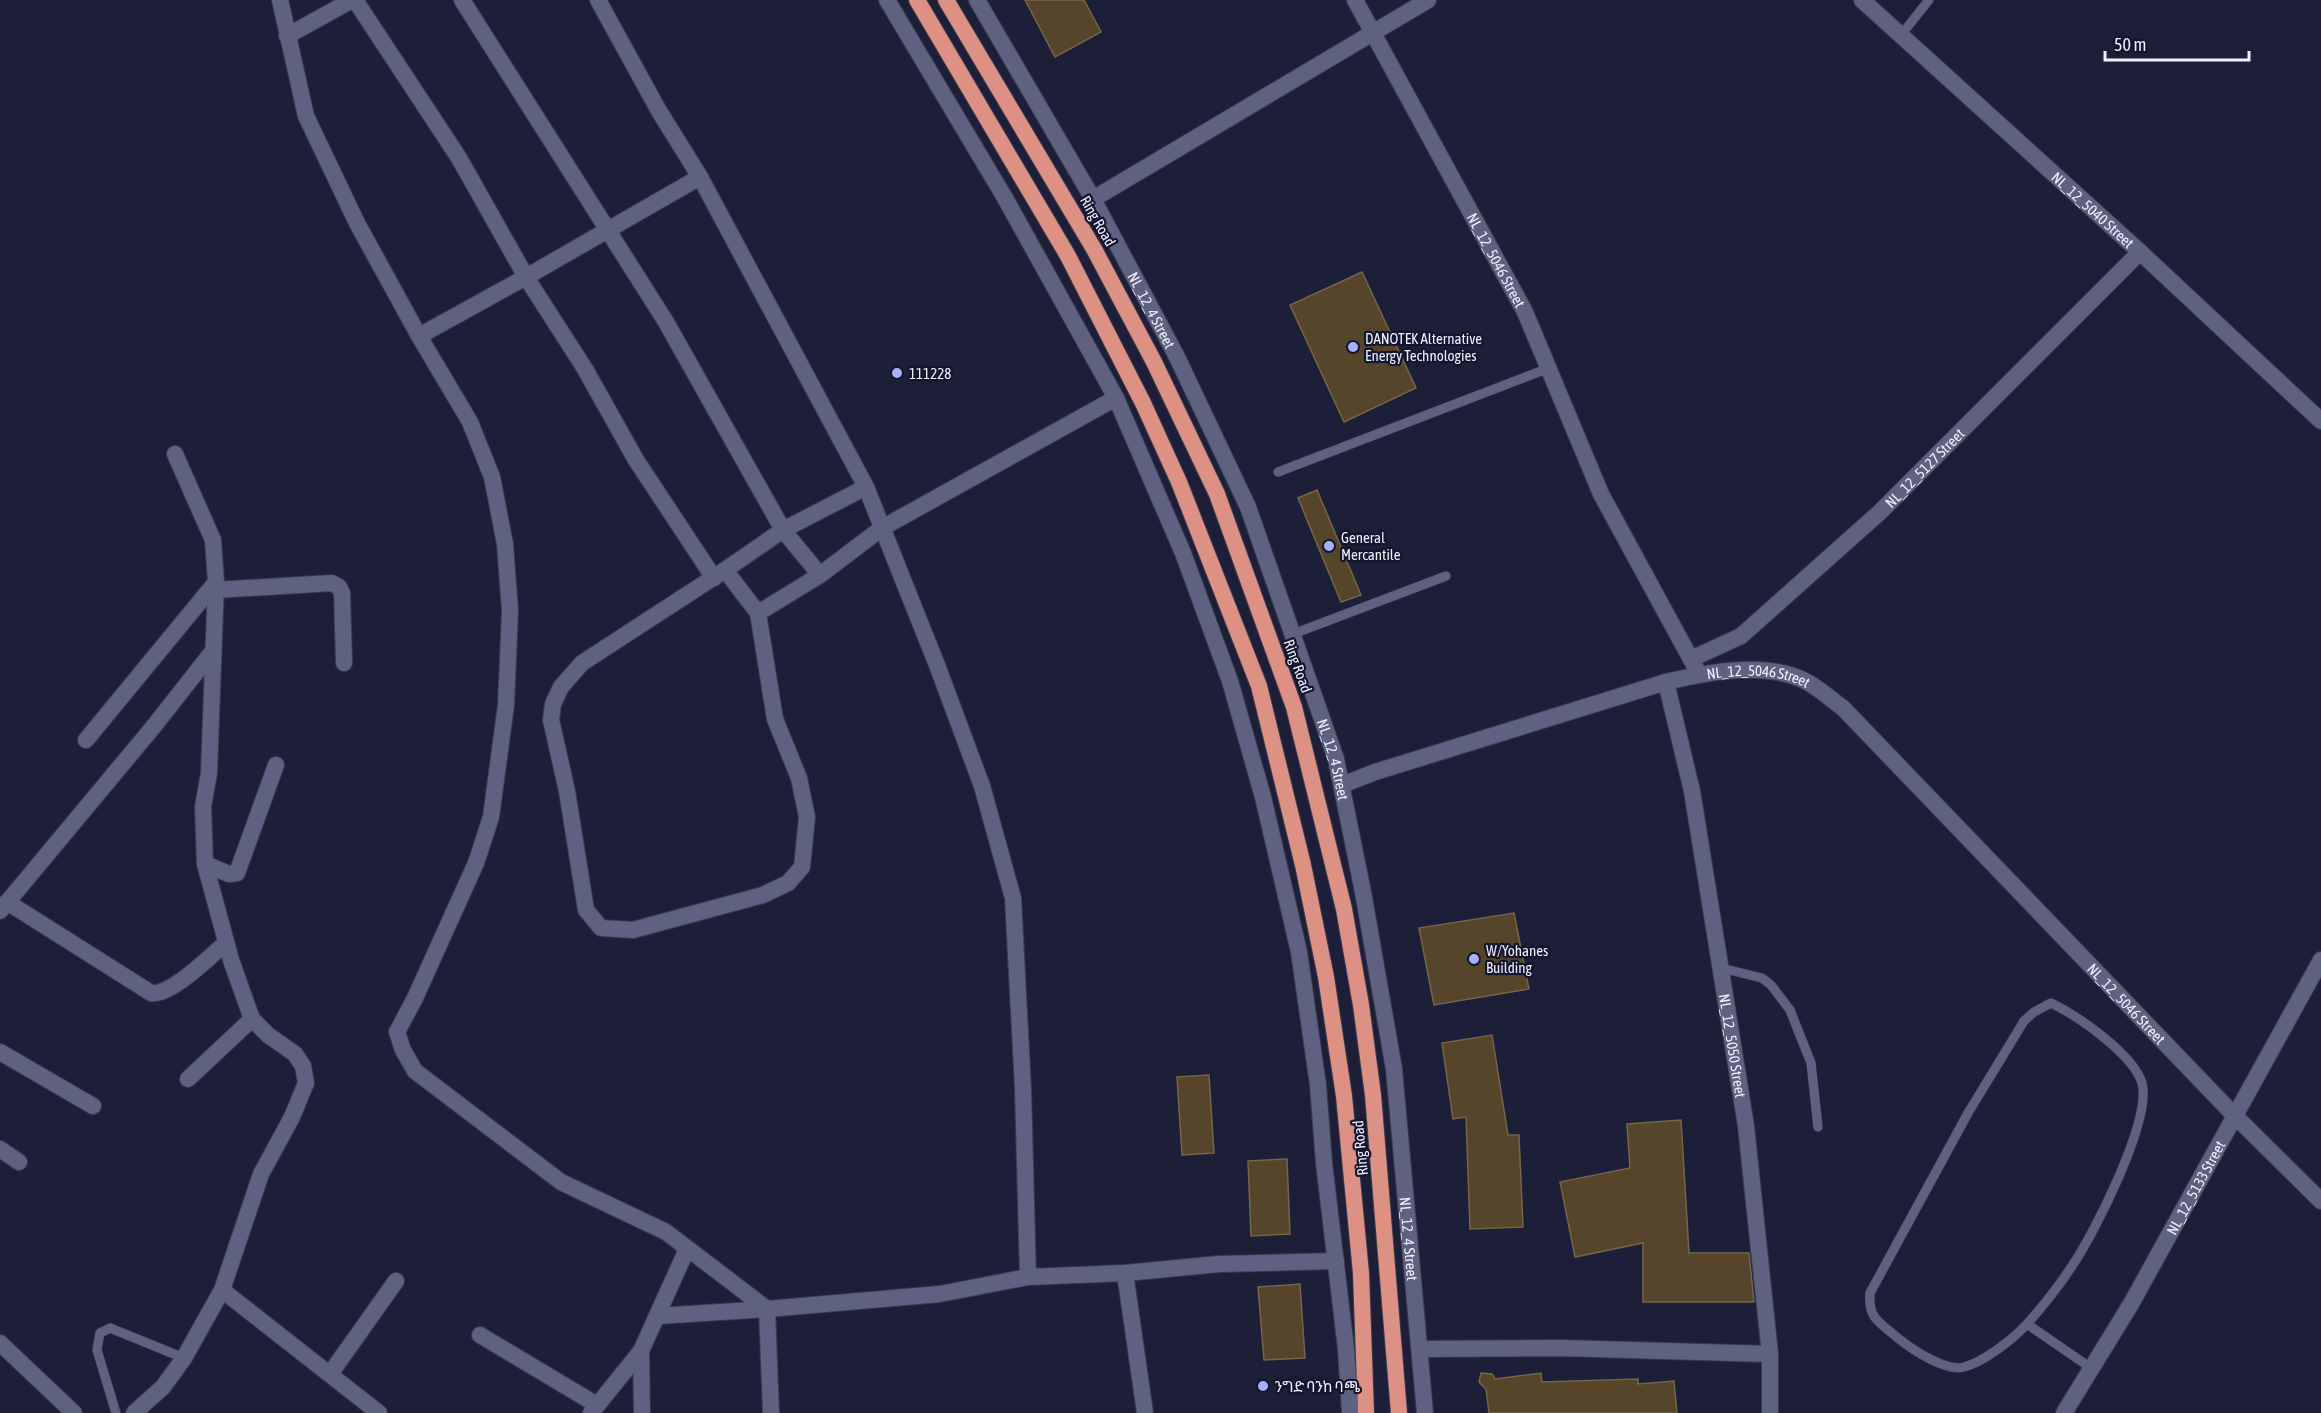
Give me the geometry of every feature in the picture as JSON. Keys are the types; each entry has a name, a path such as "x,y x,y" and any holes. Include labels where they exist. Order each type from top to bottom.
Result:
{"highway":[{"name":"Ring Road","path":"917,0 1068,256 1143,403 1179,482 1259,686 1303,865 1326,977 1344,1096 1361,1273 1366,1413"},
{"name":"Ring Road","path":"946,0 1094,249 1159,372 1217,494 1294,707 1342,899 1360,1005 1373,1095 1399,1413"}],"street":[{"path":"280,0 306,116 357,223 419,336 470,422 492,477 505,544 509,623 507,705 491,817 476,863 415,998 397,1032 403,1050 416,1071 561,1182 666,1232 767,1309"},
{"path":"287,36 354,0 459,158 526,277 585,369 636,460 719,574 758,613 775,719 799,778 807,817 802,867 788,883 763,895 633,930 601,928 586,910 567,791 551,720 561,687 582,663 719,574 783,530 866,487"},
{"path":"462,0 666,322 783,530 820,575"},
{"path":"598,0 659,111 700,177 866,487 937,665 982,786 1012,898 1023,1089 1029,1277"},
{"path":"887,0 1005,198 1116,398 1183,553 1230,681 1263,797 1299,952 1318,1085 1324,1163 1346,1349 1350,1413"},
{"name":"NL_12_4 Street","path":"977,0 1094,199 1177,357 1248,507 1336,759 1394,1069 1425,1413"},
{"name":"NL_12_5046 Street","path":"1355,0 1525,312 1601,494 1695,667 1779,673 1808,682 1843,708 2234,1115 2321,1201"},
{"path":"1094,199 1428,0"},
{"name":"NL_12_5040 Street","path":"1862,0 2321,420"},
{"path":"419,336 700,177"},
{"name":"NL_12_5127 Street","path":"1695,667 1741,636 1880,512 2139,252"},
{"path":"758,613 820,575 882,528 1116,398"},
{"path":"134,1413 164,1387 184,1359 222,1290 261,1174 292,1117 306,1083 303,1066 295,1054 268,1035 252,1019 226,943 205,864 203,807 209,773 215,586 213,540 175,454"},
{"path":"86,740 215,586 332,583 339,587 342,593 344,663"},
{"path":"213,651 4,907 151,993 158,994 171,988 226,943"},
{"path":"1342,785 1375,772 1666,682 1695,667"},
{"name":"NL_12_5050 Street","path":"1666,682 1692,791 1746,1126 1770,1354 1770,1413"},
{"path":"205,864 229,874 237,873 276,765"},
{"name":"NL_12_5133 Street","path":"2064,1413 2130,1304 2321,960"},
{"path":"188,1079 252,1019"},
{"path":"0,1052 93,1106"},
{"path":"0,1149 19,1162"},
{"path":"480,1335 594,1409 641,1350 687,1248"},
{"path":"657,1316 940,1294 1029,1277 1125,1273 1219,1264 1336,1261"},
{"path":"1125,1273 1145,1413"},
{"path":"330,1374 396,1281"},
{"path":"222,1290 379,1413"},
{"path":"767,1309 771,1413"},
{"path":"0,1343 74,1413"},
{"path":"1421,1349 1561,1348 1770,1354"},
{"path":"641,1350 642,1413"}],"lane":[{"path":"1901,35 1929,0"},
{"path":"1278,472 1549,368"},
{"path":"1293,634 1446,576"},
{"path":"1721,969 1762,978 1790,1010 1811,1062 1818,1127"},
{"path":"2051,1003 2065,1010 2123,1053 2142,1083 2142,1114 2118,1182 2073,1265 2027,1324 1978,1361 1962,1368 1936,1363 1907,1346 1872,1315 1869,1306 1870,1293 1968,1113 2024,1021 2034,1012 2051,1003"},
{"path":"2027,1324 2091,1368"},
{"path":"116,1413 97,1350 99,1333 110,1328 184,1359"}],"building":[{"path":"1025,0 1084,0 1101,32 1055,57"},
{"name":"DANOTEK Alternative Energy Technologies","path":"1362,272 1416,388 1344,422 1290,305"},
{"name":"General Mercantile","path":"1317,490 1361,595 1341,602 1298,498"},
{"name":"W/Yohanes Building","path":"1514,913 1529,989 1434,1005 1419,928"},
{"path":"1492,1035 1508,1135 1519,1135 1523,1227 1470,1229 1466,1117 1453,1119 1442,1043"},
{"path":"1209,1075 1214,1153 1182,1155 1177,1077"},
{"path":"1681,1120 1689,1253 1749,1253 1754,1302 1643,1302 1643,1243 1575,1257 1560,1182 1630,1168 1627,1124"},
{"path":"1287,1159 1290,1234 1251,1236 1248,1161"},
{"path":"1300,1284 1305,1358 1264,1360 1258,1287"},
{"path":"1481,1373 1492,1374 1495,1379 1541,1373 1542,1382 1638,1379 1638,1384 1674,1381 1677,1413 1489,1413 1486,1389 1479,1382"}],"place":[{"name":"DANOTEK Alternative Energy Technologies","path":"1353,347"},
{"name":"111228","path":"897,373"},
{"name":"General Mercantile","path":"1329,546"},
{"name":"W/Yohanes Building","path":"1474,959"},
{"name":"ንግድ ባንከ ባጫ","path":"1263,1386"}]}
